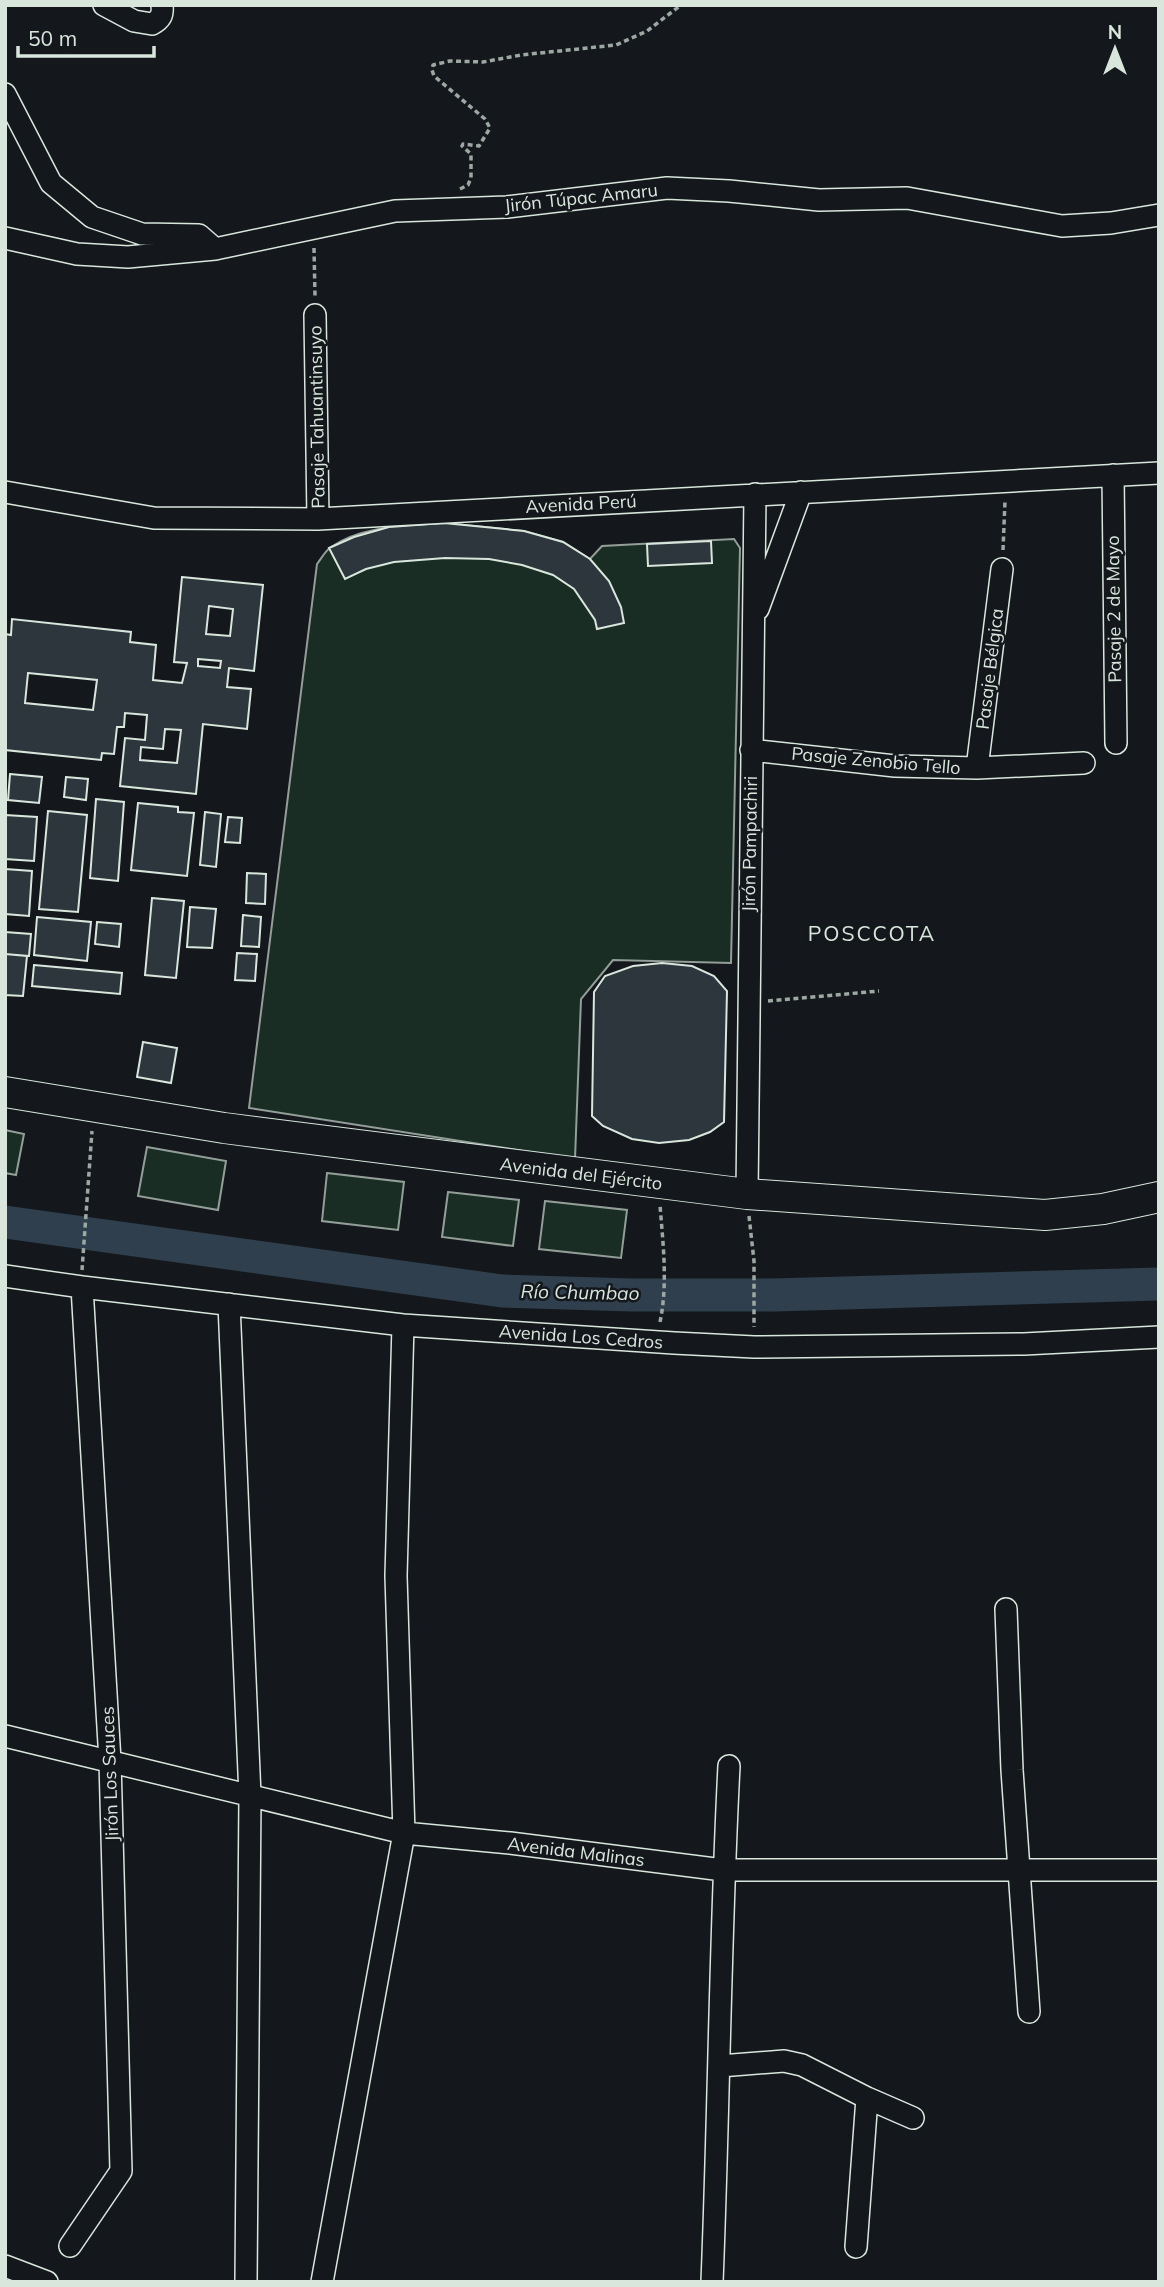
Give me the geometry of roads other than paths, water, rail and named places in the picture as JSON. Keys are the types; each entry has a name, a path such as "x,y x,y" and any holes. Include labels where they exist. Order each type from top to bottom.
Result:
{"highway":[{"name":"Avenida del Ejército","path":"5,1092 224,1128 747,1194 1045,1215 1103,1209 1159,1197"}],"street":[{"path":"104,5 134,20 152,24 159,20 163,13 162,5"},
{"path":"5,93 51,183 92,217 142,234 199,235 215,249"},
{"name":"Jirón Túpac Amaru","path":"5,238 77,254 128,257 215,249 395,211 507,206 667,188 819,200 907,198 1062,226 1111,223 1159,215"},
{"name":"Pasaje Tahuantinsuyo","path":"315,316 318,519"},
{"name":"Avenida Perú","path":"5,492 154,519 318,519 1159,473"},
{"name":"Pasaje 2 de Mayo","path":"1113,475 1116,743"},
{"path":"753,625 801,492"},
{"name":"Jirón Pampachiri","path":"747,1194 755,494"},
{"name":"Pasaje Bélgica","path":"977,768 1002,569"},
{"name":"Pasaje Zenobio Tello","path":"751,750 895,766 977,768 1084,763"},
{"name":"Avenida Los Cedros","path":"5,1276 402,1325 754,1347 1024,1344 1159,1337"},
{"name":"Jirón Los Sauces","path":"70,2246 121,2171 110,1761 82,1287"},
{"path":"229,1304 250,1796 246,2281"},
{"path":"322,2282 404,1833 396,1576 402,1325"},
{"path":"1006,1609 1012,1770 1029,2012"},
{"name":"Avenida Malinas","path":"5,1736 404,1833 510,1843 723,1870 1159,1870"},
{"path":"712,2282 720,2066 723,1870 729,1766"},
{"path":"720,2066 784,2061 802,2065 913,2118"},
{"path":"856,2247 867,2098"},
{"path":"5,2266 47,2282"}],"waterway":[{"name":"Río Chumbao","path":"5,1222 502,1291 774,1295 1159,1284"}],"district":[{"name":"POSCCOTA","path":"872,934"}]}
